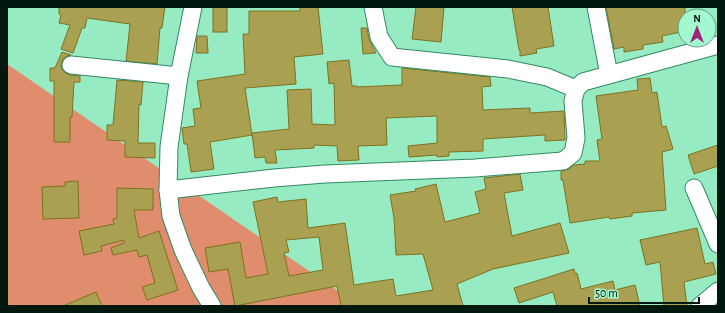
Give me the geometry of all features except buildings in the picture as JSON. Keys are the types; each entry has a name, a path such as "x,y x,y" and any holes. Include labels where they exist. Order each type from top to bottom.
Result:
{"street":[{"path":"193,7 179,76 169,147 168,190 171,216 183,250 201,288 212,306"},
{"path":"373,7 379,37 392,57 508,69 547,77 576,89"},
{"path":"596,7 609,75"},
{"path":"168,190 325,174 475,168 563,161 574,153 576,138 574,101 576,89 583,82 718,45"},
{"path":"71,65 179,76"},
{"path":"694,188 718,244"},
{"path":"700,306 718,291"}],"shaded area":[{"path":"7,64 360,306 7,306"}]}
